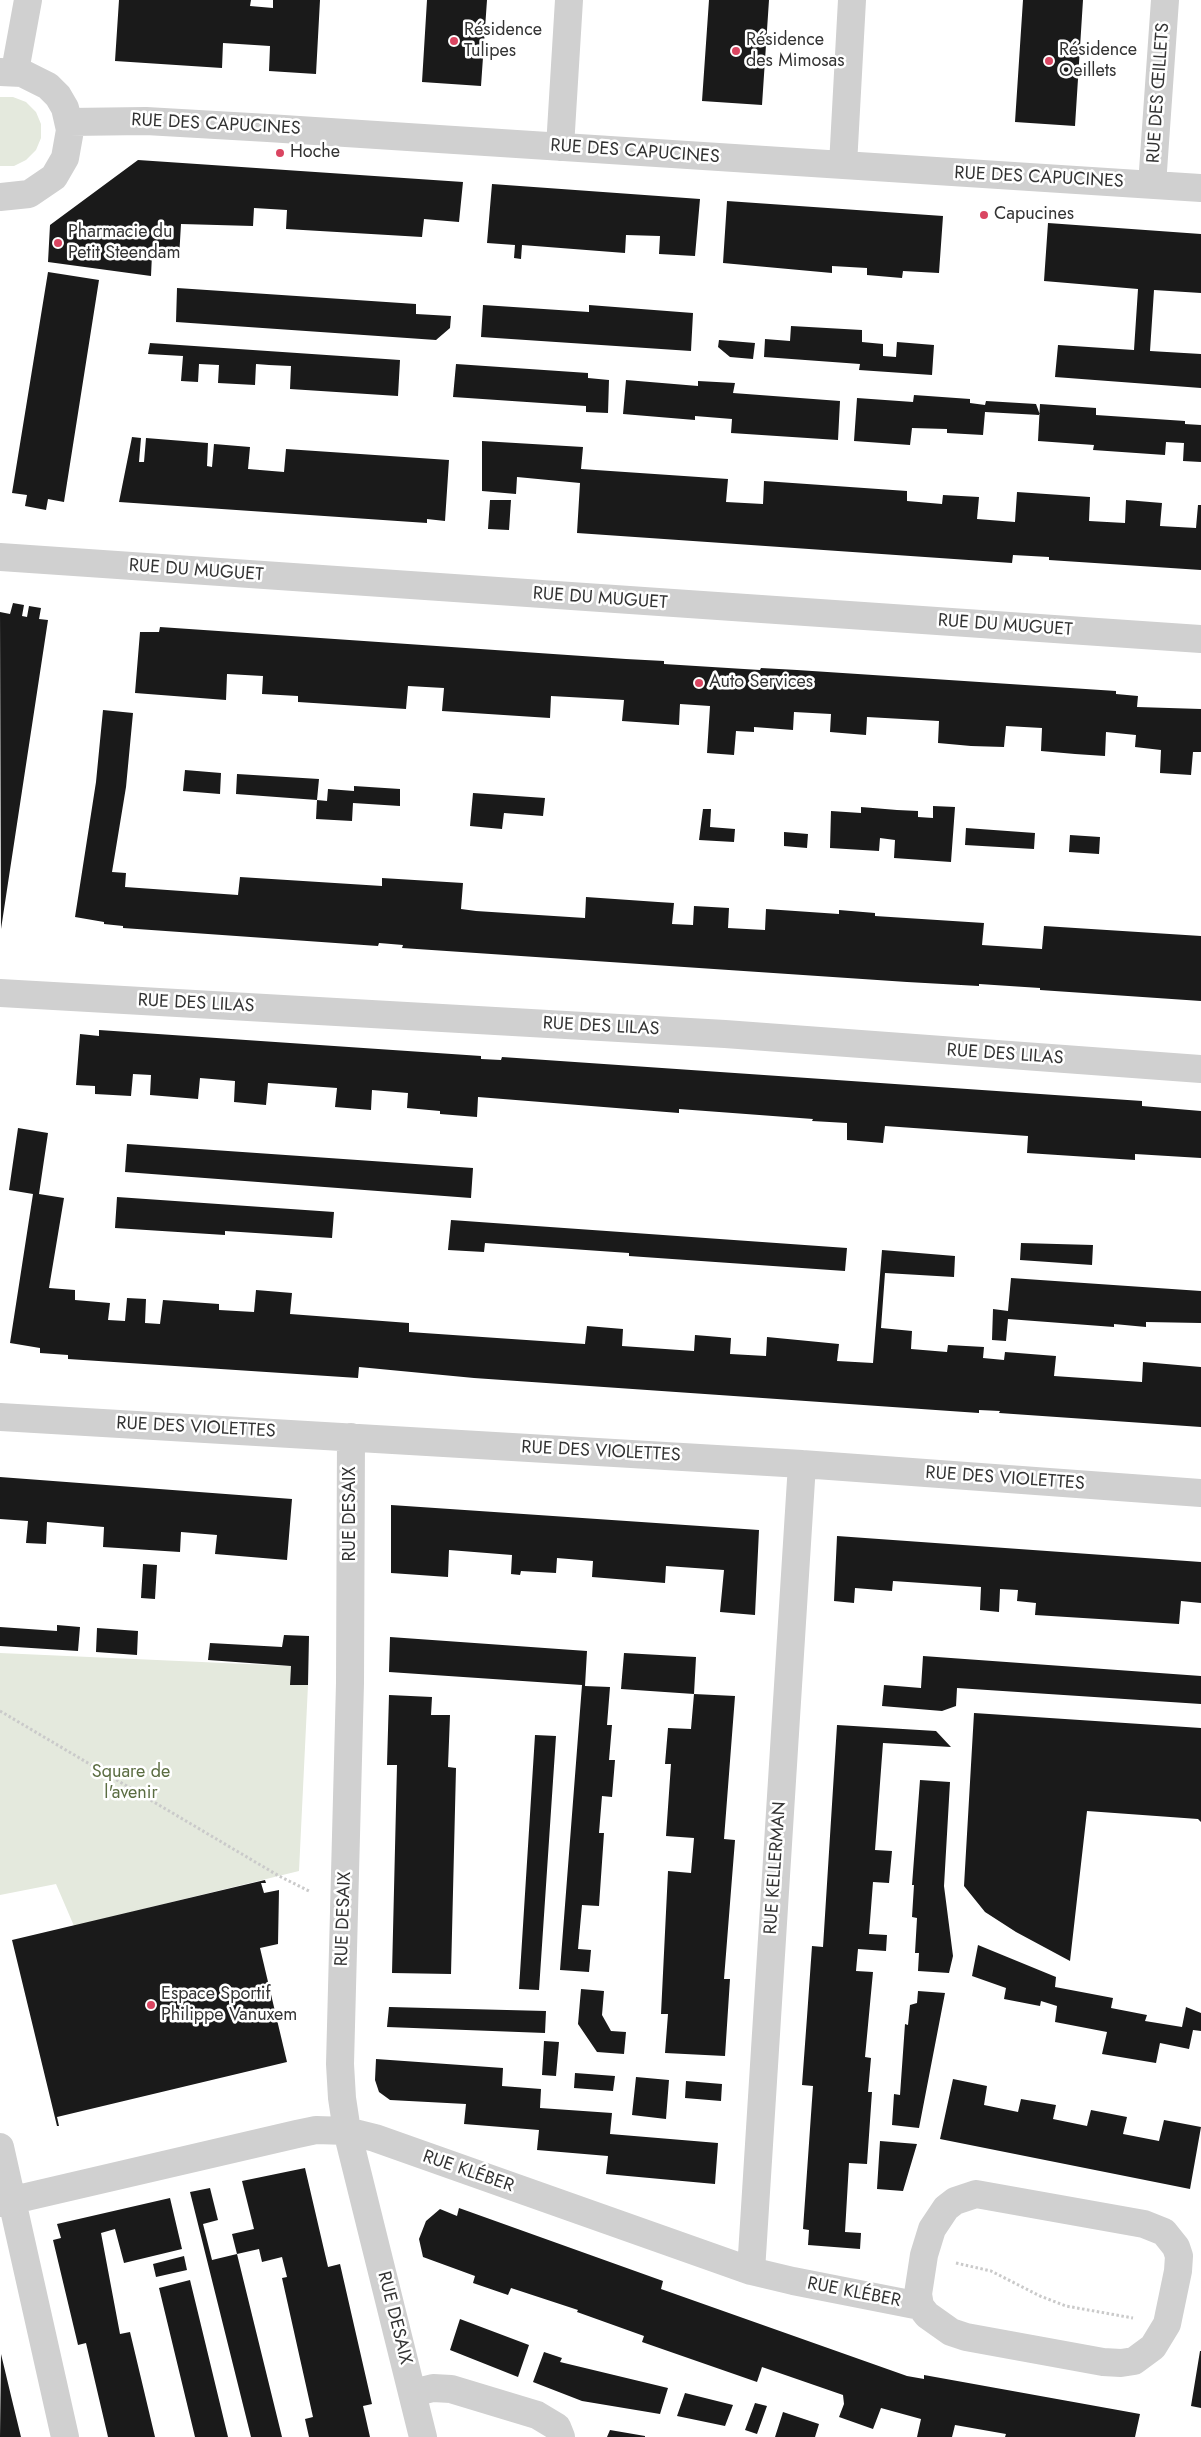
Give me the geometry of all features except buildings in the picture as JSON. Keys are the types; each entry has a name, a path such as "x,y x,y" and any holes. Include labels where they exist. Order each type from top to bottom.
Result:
{"street":[{"path":"0,197 29,194 54,177 68,152 69,122 65,108 53,90 36,78 8,72 28,0"},
{"path":"560,147 568,0"},
{"path":"843,165 852,0"},
{"name":"RUE DES ŒILLETS","path":"1152,185 1165,0"},
{"name":"RUE DES CAPUCINES","path":"69,122 146,121 1201,188"},
{"name":"RUE DU MUGUET","path":"0,557 1201,640"},
{"name":"RUE DES LILAS","path":"0,993 725,1034 1201,1069"},
{"name":"RUE DES VIOLETTES","path":"0,1417 802,1464 1201,1493"},
{"name":"RUE DESAIX","path":"351,1437 350,1683 340,2064 342,2098 347,2131 423,2437"},
{"name":"RUE KELLERMAN","path":"751,2271 802,1464"},
{"name":"RUE KLÉBER","path":"5,2202 316,2130 347,2131 375,2138 751,2271 920,2306"},
{"path":"0,2147 5,2202 64,2437"},
{"name":"RUE KLÉBER","path":"976,2194 1144,2224 1157,2228 1171,2239 1179,2256 1167,2324 1153,2347 1145,2355 1134,2361 1122,2363 966,2337 951,2332 937,2324 920,2306 918,2294 924,2255 928,2239 938,2216 955,2201 976,2194"},
{"path":"413,2393 433,2388 451,2389 537,2415 557,2427 561,2437"}],"path":[{"path":"0,1710 279,1876 344,1910"},
{"path":"924,2255 991,2271 1040,2296 1066,2306 1167,2324"}],"green space":[{"path":"0,97 13,97 26,102 36,112 41,124 41,138 36,150 26,160 14,166 0,166"},
{"name":"Square de l'avenir","path":"0,1653 291,1666 290,1684 308,1685 299,1871 74,1926 56,1884 0,1895"}],"place":[{"name":"Résidence Tulipes","path":"454,41"},
{"name":"Résidence des Mimosas","path":"736,51"},
{"name":"Résidence Oeillets","path":"1049,61"},
{"name":"Hoche","path":"280,153"},
{"name":"Capucines","path":"984,215"},
{"name":"Pharmacie du Petit Steendam","path":"58,243"},
{"name":"Auto Services","path":"699,683"},
{"name":"Espace Sportif Philippe Vanuxem","path":"151,2005"}]}
